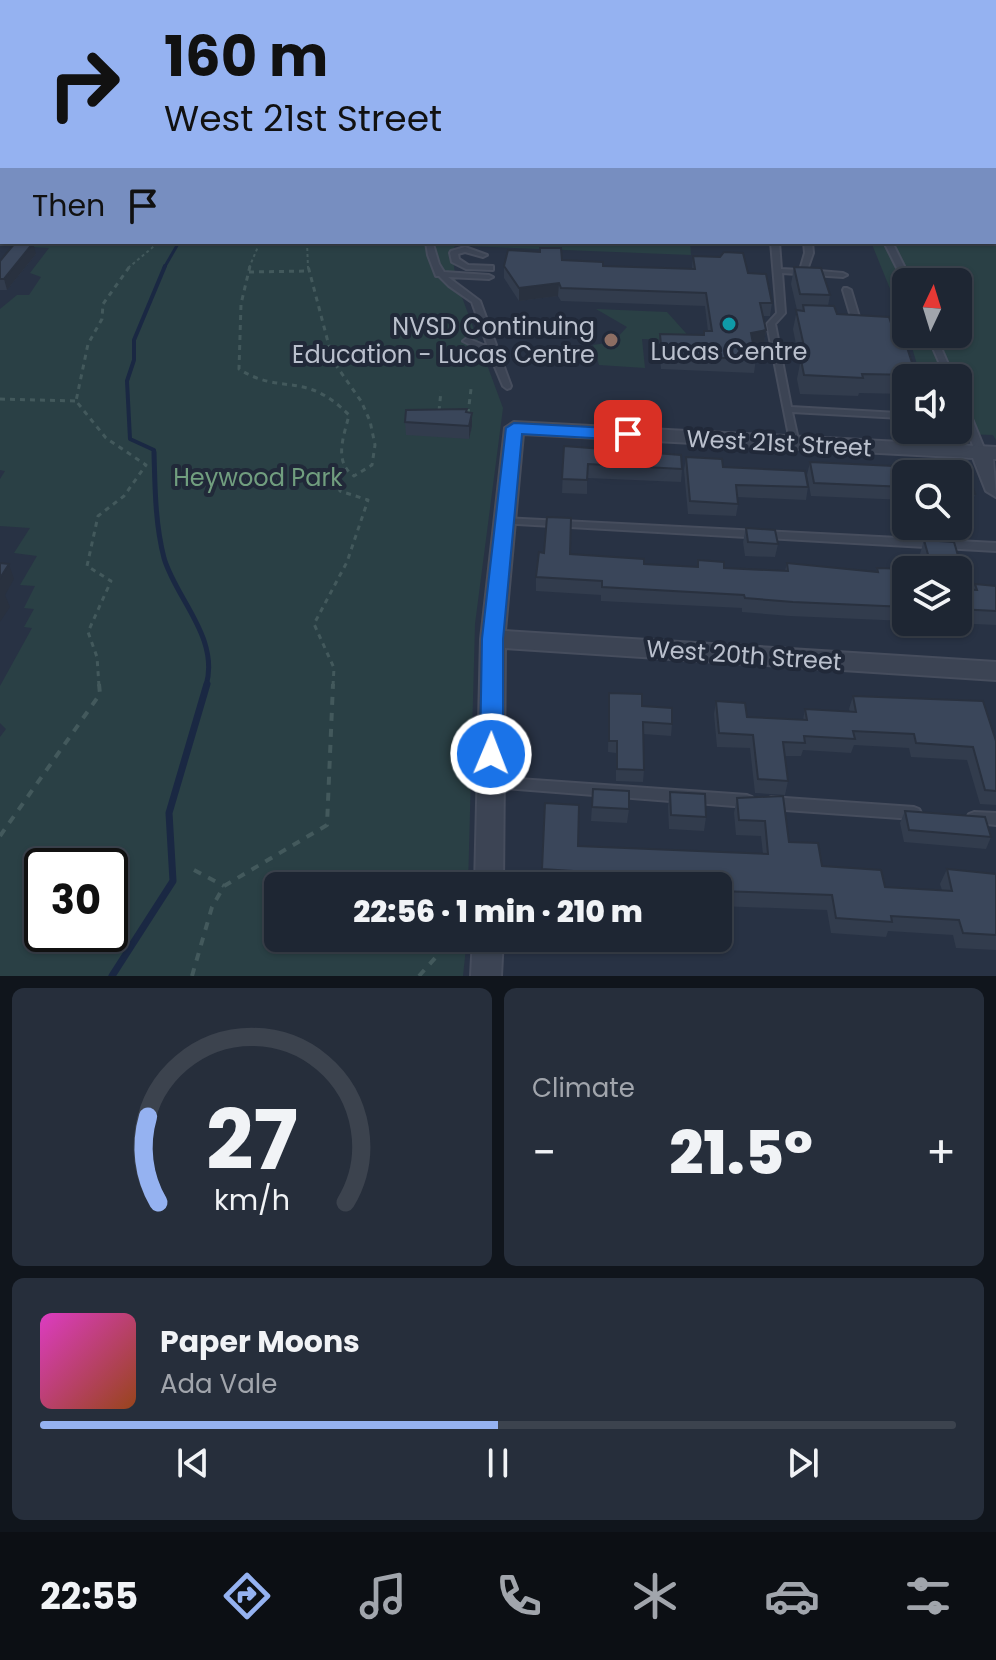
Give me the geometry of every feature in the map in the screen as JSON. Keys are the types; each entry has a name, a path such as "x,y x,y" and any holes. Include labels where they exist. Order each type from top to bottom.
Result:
{"street":[{"name":"West 21st Street","path":"504,521 514,428 989,453"},
{"path":"989,453 996,491"},
{"path":"489,872 493,639 504,521"},
{"name":"West 20th Street","path":"493,639 996,671"},
{"path":"486,976 487,952"}],"lane":[{"path":"429,244 444,282 476,301 507,386"},
{"path":"775,244 780,271 776,283 779,316"},
{"path":"803,272 809,253 808,244"},
{"path":"889,244 901,268"},
{"path":"439,274 489,273 466,267 455,260 454,253 465,249 483,255"},
{"path":"780,271 843,275"},
{"path":"847,290 856,320"},
{"path":"794,444 771,324 779,316 795,317"},
{"path":"841,319 868,321"},
{"path":"467,341 494,353"},
{"path":"787,409 892,416"},
{"path":"972,422 989,453"},
{"path":"504,521 996,547"},
{"path":"491,782 933,815"},
{"path":"964,817 996,819"}],"path":[{"path":"0,836 100,694 97,657 88,632 111,581 87,566 98,516 124,496 146,465 106,440 88,423 76,401 88,344 102,319 103,304 134,260 156,244"},
{"path":"259,244 249,272 238,328 239,369 253,380 318,389 332,398 349,415 341,461 344,469 354,476 367,474 374,468 377,448 362,402 332,360 308,271 307,244"},
{"path":"249,272 308,271"},
{"path":"467,422 471,389"},
{"path":"438,420 441,391"},
{"path":"0,399 76,401"},
{"path":"192,976 212,907 224,886 327,825 334,668 314,624 347,562 368,500 340,491 334,473 344,469"},
{"path":"194,870 224,886"},
{"path":"419,976 440,952"}],"green space":[{"name":"Heywood Park","path":"0,244 456,244 452,252 456,281 503,408 475,624 468,872 264,872 264,952 466,952 463,976 0,976 0,737 6,729 0,723 0,686 32,628 24,627 34,609 24,608 35,586 20,585 37,556 14,553 30,528 0,526 0,479 5,471 0,470 0,309 17,295 29,295 41,277 30,273 49,248"},
{"path":"690,244 691,255 466,246"},
{"path":"872,244 996,244 996,440 993,435 972,434 972,364 917,364 912,348 972,348 972,268 892,268 892,294"},
{"path":"596,309 667,312 693,341 642,339 645,368 599,365 593,345 613,342 627,327"}],"building":[{"path":"14,244 32,244 4,279 0,279 0,261"},
{"path":"540,248 561,248 562,260 603,262 603,266 695,269 693,256 720,257 724,252 743,253 748,273 766,274 772,303 760,303 766,330 751,333 756,359 662,356 660,334 704,335 704,331 712,331 706,293 561,288 559,283 519,288 504,266 508,250 540,252"},
{"path":"794,267 821,268 830,295 800,294"},
{"path":"803,305 834,306 837,314 889,317 892,348 907,348 912,364 892,364 892,375 862,374 863,378 804,375 801,360 807,360 796,310 804,311"},
{"path":"467,409 466,412 472,413 469,426 405,422 406,410"},
{"path":"564,446 681,455 682,469 588,464 587,480 562,479"},
{"path":"686,457 722,459 723,467 805,471 808,487 736,485 738,504 690,501"},
{"path":"810,462 892,466 892,486 814,483"},
{"path":"547,517 571,518 570,554 644,559 644,564 698,567 698,560 724,562 724,568 788,571 787,563 878,572 877,568 892,568 892,606 602,587 602,581 536,577 539,552 544,553"},
{"path":"746,528 775,530 778,544 748,542"},
{"path":"924,540 954,542 958,556 928,556"},
{"path":"0,563 9,564 0,578"},
{"path":"975,584 996,586 996,611 972,610 972,590 977,590"},
{"path":"609,693 642,694 642,706 672,708 672,724 643,722 644,770 617,769 617,741 609,741"},
{"path":"853,696 983,701 996,741 996,791 985,790 973,747 916,743 914,734 853,731 855,739 804,736 805,743 783,742 788,781 758,779 753,735 719,733 716,701 745,703 747,717 807,720 805,709 856,712"},
{"path":"593,789 629,791 629,809 592,807"},
{"path":"670,792 705,794 706,817 671,815"},
{"path":"783,796 789,842 818,843 822,866 881,870 885,887 952,891 947,869 996,874 996,935 963,933 959,920 891,916 892,922 836,918 832,895 732,891 732,872 542,869 545,803 579,805 578,846 768,854 765,821 739,820 737,798"},
{"path":"905,811 985,817 991,837 909,830"}],"waterway":[{"path":"165,267 178,244"},
{"path":"154,452 130,439 127,381 134,360 134,340 165,267"},
{"path":"154,452 161,545 170,573 202,635 209,668 206,686"},
{"path":"112,976 173,881 169,813 207,684"}],"place":[{"name":"Lucas Centre","path":"729,324"},
{"name":"NVSD Continuing Education - Lucas Centre","path":"611,340"}],"route":[{"path":"491,754 493,639 514,428 628,434"}]}
